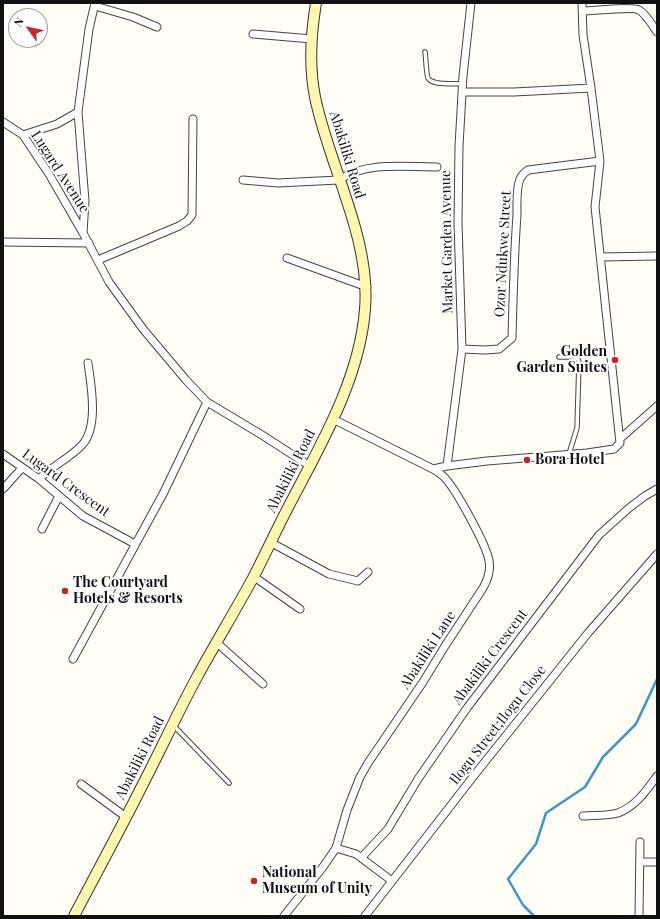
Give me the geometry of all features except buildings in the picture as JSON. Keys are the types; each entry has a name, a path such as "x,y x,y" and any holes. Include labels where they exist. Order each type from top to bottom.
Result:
{"main road":[{"name":"Abakiliki Road","path":"74,916 126,817 172,724 253,576 310,466 343,396 359,348 364,324 367,287 358,238 339,180 314,94 312,39 316,3"}],"street":[{"name":"Market Garden Avenue","path":"447,466 462,349 458,223 462,84 471,3"},
{"path":"582,3 583,35 592,88 600,161 595,207 620,442"},
{"path":"84,233 85,201 78,112 89,29 95,4 157,27"},
{"path":"583,11 632,7 640,11 649,20 657,32"},
{"path":"253,34 312,39"},
{"path":"462,92 514,92 592,88"},
{"path":"22,135 57,124 78,112"},
{"path":"98,260 179,226 190,218 192,215 193,119"},
{"name":"Lugard Avenue","path":"3,122 22,135 49,174 84,233 109,282 142,329 207,402 310,466"},
{"name":"Ozor Ndukwe Street","path":"462,349 500,349 512,338 513,264 517,205 520,179 524,173 528,170 600,161"},
{"path":"243,180 278,183 339,180 348,174 381,167 437,167"},
{"path":"3,242 89,243"},
{"path":"601,257 657,256"},
{"path":"287,258 367,287"},
{"path":"39,479 79,448 85,441 90,428 93,403 88,363"},
{"path":"73,659 181,459 207,402"},
{"path":"433,469 487,461 614,449 657,406"},
{"name":"Abakiliki Lane","path":"284,916 323,867 336,848 347,810 360,777 484,588 490,570 486,549 454,490 444,477 433,469 333,419"},
{"name":"Lugard Crescent","path":"3,454 39,479 83,516 135,544"},
{"path":"3,489 22,468"},
{"name":"Abakiliki Crescent","path":"362,858 388,829 418,779 467,708 599,535 629,508 657,489"},
{"path":"42,529 60,496"},
{"path":"270,542 329,574 358,581 368,572"},
{"name":"Ilogu Street;Ilogu Close","path":"365,916 476,773 588,633 657,554"},
{"path":"253,576 300,609"},
{"path":"216,642 263,684"},
{"path":"584,816 617,813 633,806 646,792 657,776"},
{"path":"81,784 126,817"},
{"path":"639,916 640,842"},
{"path":"336,848 356,854 392,881"},
{"path":"640,862 657,862"}],"lane":[{"path":"425,52 428,78 432,82 462,84"},
{"path":"559,357 574,357 579,363 576,428 569,454"},
{"path":"172,724 229,783"}],"waterway":[{"path":"534,916 523,905 508,879 536,844 546,813 585,787 603,757 636,724 657,679"}],"place":[{"name":"Golden Garden Suites","path":"615,360"},
{"name":"Bora Hotel","path":"527,460"},
{"name":"The Courtyard Hotels & Resorts","path":"65,591"},
{"name":"National Museum of Unity","path":"254,881"}]}
